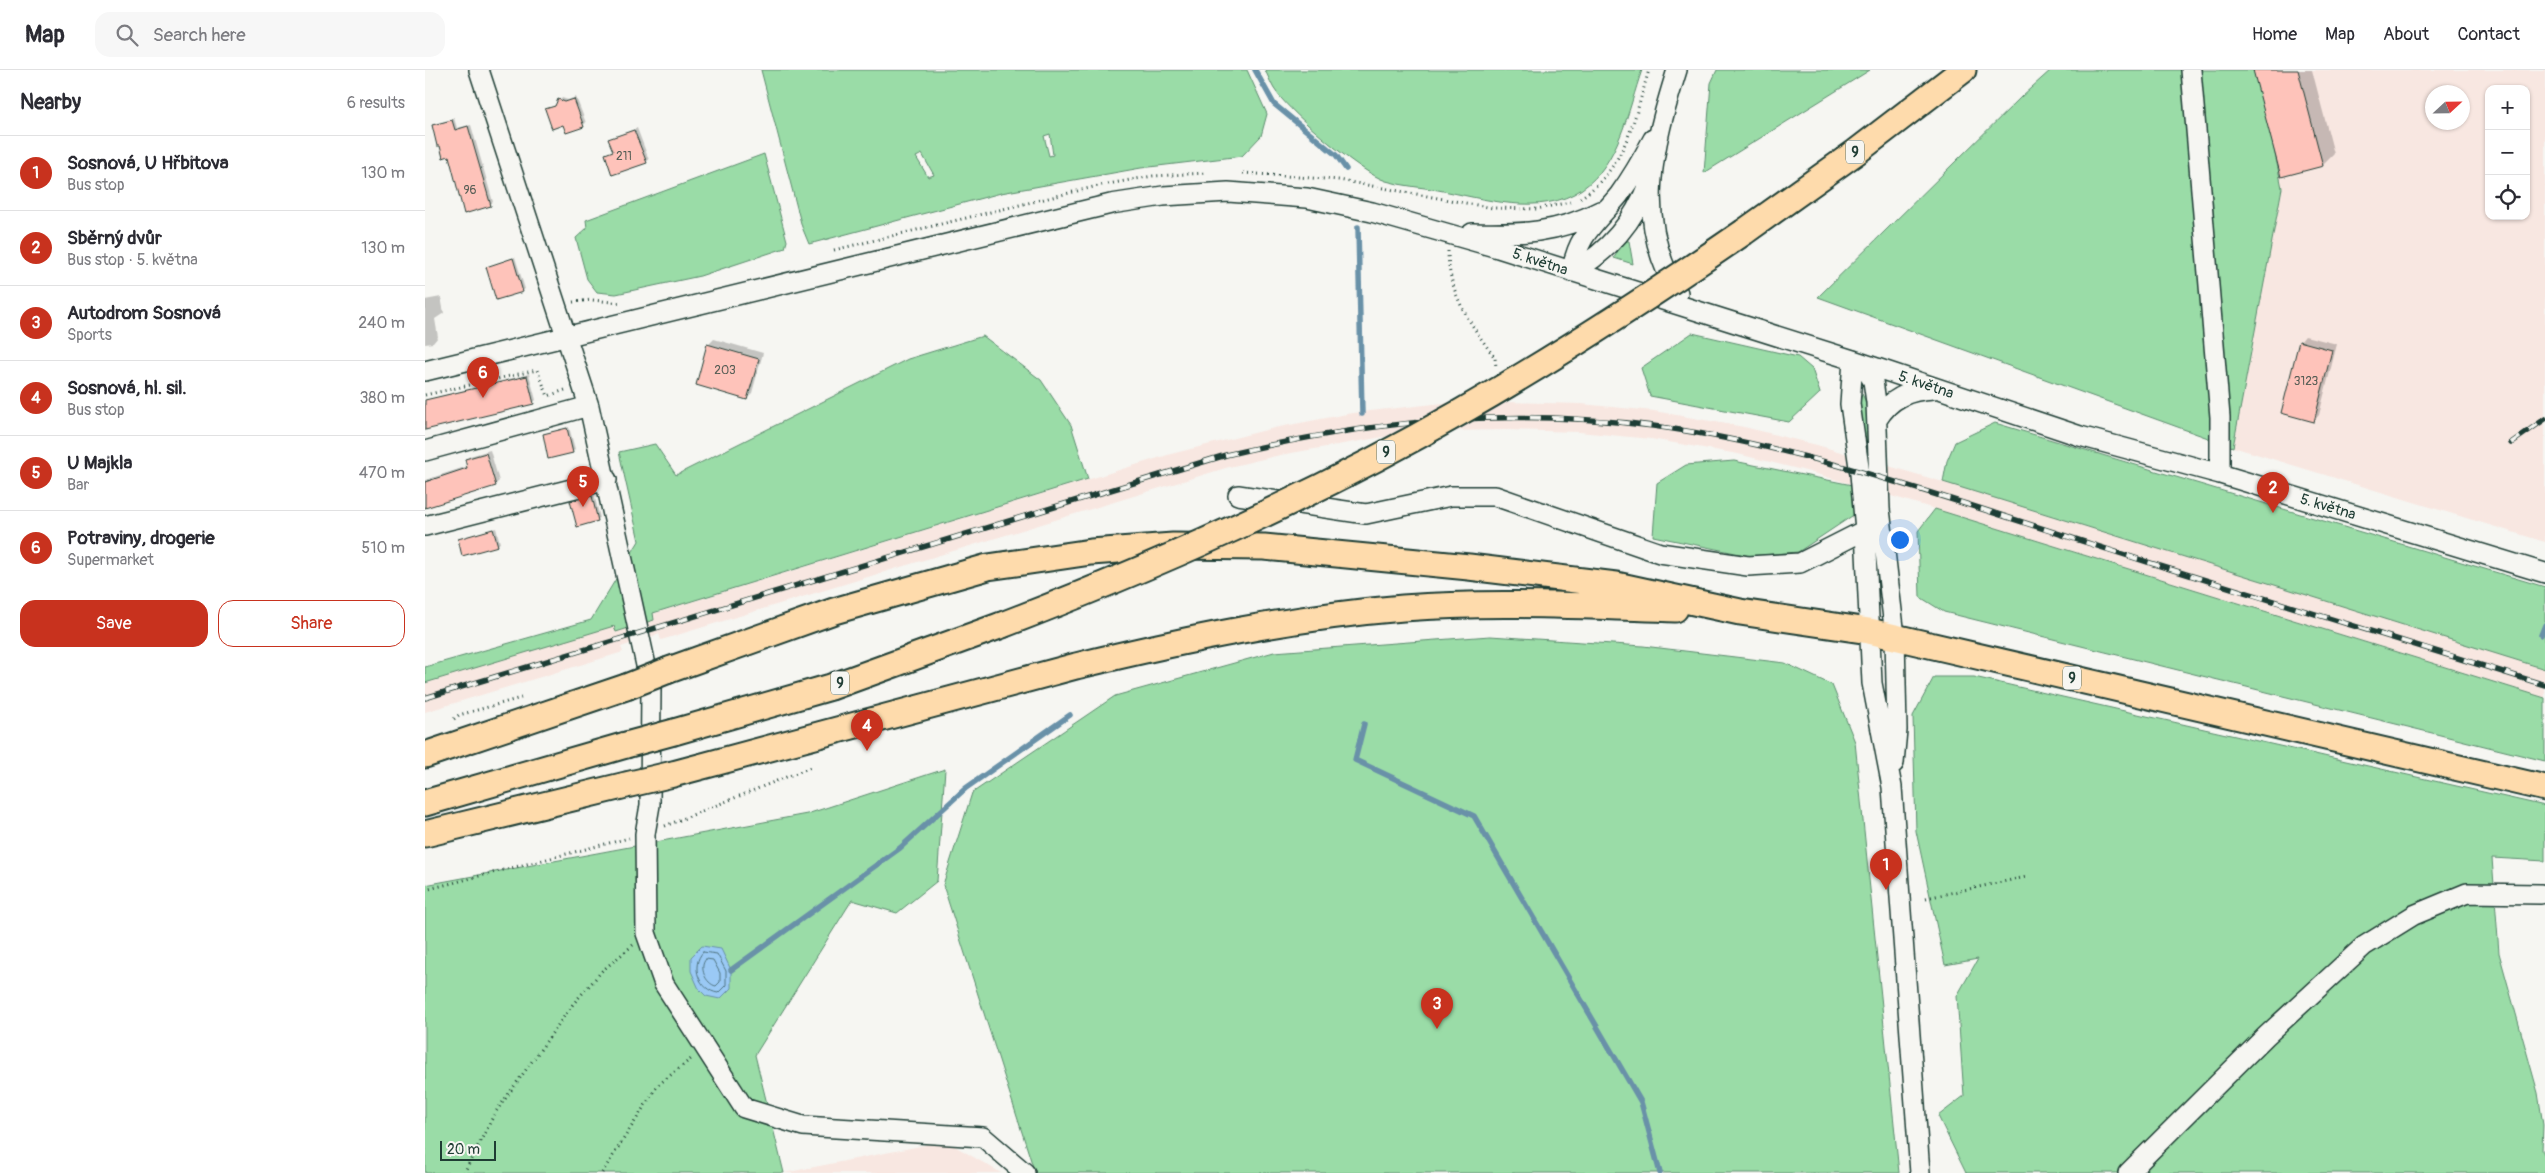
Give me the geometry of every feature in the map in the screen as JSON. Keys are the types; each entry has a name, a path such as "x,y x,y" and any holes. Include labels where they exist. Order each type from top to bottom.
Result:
{"main road":[{"name":"9","path":"425,804 831,687 1003,626 1138,572 1277,508 1458,414 1632,308 1744,232 1856,152 1963,70"},
{"name":"9","path":"425,755 626,687 834,611 988,567 1091,552 1173,546 1264,547 1479,568 1616,584 1740,612 1869,631 2545,788"},
{"name":"9","path":"425,834 673,774 1142,650 1301,620 1402,608 1544,603 1740,612"},
{"name":"9","path":"425,789 626,745"}],"street":[{"path":"479,70 583,384 607,480 651,688 650,805 645,834 647,933 664,984 744,1108 803,1126 983,1137 1025,1173"},
{"path":"1677,70 1659,127 1653,169 1652,223 1659,258 1675,288 1692,311"},
{"path":"2191,70 2220,417 2220,474"},
{"path":"1572,272 1581,238 1608,207 1637,168 1659,127"},
{"path":"1572,272 1594,260 1614,240 1639,203 1653,169"},
{"name":"5. května","path":"425,371 1111,204 1163,196 1227,192 1307,198 1356,208 1448,233 1857,362 2080,436 2220,474 2545,573"},
{"path":"1448,233 1540,233 1577,222 1608,207"},
{"path":"1857,362 1873,381 1877,420 1880,509 1895,636 1897,730 1892,787"},
{"path":"1857,362 1850,404 1860,474 1865,530 1872,682 1892,787 1920,1173"},
{"path":"1877,420 1883,409 1897,398 1916,391 1937,389"},
{"path":"425,452 589,406"},
{"path":"425,526 607,480"},
{"path":"1238,495 1367,514 1451,496 1495,496 1660,553 1747,566 1800,563 1865,530"},
{"path":"2128,1173 2266,1036 2364,946 2414,915 2467,893 2541,894"}],"path":[{"path":"1448,233 1448,270 1460,307 1495,358 1496,368"},
{"path":"425,395 537,370 548,396 583,384"},
{"path":"425,890 645,834 811,767"},
{"path":"1926,898 2026,877"},
{"path":"464,1173 495,1112 573,1004 602,971 647,933"},
{"path":"602,1173 658,1085 705,1047"}],"shaded area":[{"path":"2258,70 2545,70 2545,542 2233,447 2282,188"},
{"path":"1443,403 1581,404 1654,411 1744,427 1817,445 1943,482 2545,669 2545,698 1810,472 1738,454 1651,439 1579,432 1507,430 1444,431 1383,437 1280,455 1229,467 661,640 659,634 621,647 623,652 425,712 425,683 614,625 616,632 654,620 652,614 1171,454 1274,428 1352,413"},
{"path":"946,1141 1001,1173 784,1173"}],"green space":[{"path":"761,70 1247,70 1267,114 1261,136 1242,156 1141,168 1001,193 809,244 802,227","holes":["1050,134 1053,155 1049,156 1044,136","922,154 934,175 928,177 916,157"]},
{"path":"1265,70 1642,70 1621,135 1614,151 1595,178 1582,189 1566,198 1548,203 1530,204 1492,201 1398,184 1375,176 1328,142 1297,115 1275,91"},
{"path":"1717,70 1870,70 1704,173 1711,83"},
{"path":"2051,70 2258,70 2282,188 2233,447 1818,297 2022,96"},
{"path":"764,154 787,241 785,248 700,276 616,294 597,292 587,279 576,238 587,228 586,220"},
{"path":"1623,241 1629,241 1633,264 1614,258"},
{"path":"1692,333 1798,357 1812,369 1820,393 1789,422 1650,396 1641,368"},
{"path":"983,336 1041,380 1071,425 1088,479 653,613 654,620 616,632 614,626 425,683 425,667 591,620 639,541 619,452 655,444 676,475 908,359"},
{"path":"1862,394 1869,408 1871,456 1866,455 1859,406"},
{"path":"1995,423 2545,587 2545,669 1943,482 1947,461 1955,442"},
{"path":"1734,461 1857,486 1855,514 1798,552 1750,556 1653,536 1657,483 1686,465"},
{"path":"1935,509 2545,698 2545,761 1944,612 1920,597 1918,531"},
{"path":"1490,636 1643,646 1785,663 1832,685 1855,742 1899,1173 1035,1173 943,885 972,793 1115,696 1274,652"},
{"path":"1934,677 1974,677 2545,806 2545,861 2492,858 2499,953 2538,1093 2543,1125 2542,1150 2545,1156 2545,1173 1966,1173 1938,1116 1964,1096 1957,996 1978,959 1945,965 1916,831 1913,716"},
{"path":"945,769 937,881 897,913 852,900 755,1055 784,1173 425,1173 425,885 807,814"}],"water":[{"path":"702,946 721,949 731,970 731,988 720,999 706,996 699,989 691,971 691,957"}],"building":[{"path":"2253,70 2298,70 2323,166 2281,177"},
{"path":"558,99 565,102 574,99 584,127 566,133 563,125 552,129 545,109 555,106"},
{"path":"452,120 455,130 468,126 491,206 464,214 449,156 443,158 440,146 437,146 432,125"},
{"path":"634,130 647,163 612,175 605,154 613,151 608,139"},
{"path":"513,258 523,292 496,300 486,267"},
{"path":"2299,341 2332,350 2314,422 2281,413"},
{"path":"707,344 759,359 747,400 696,385"},
{"path":"527,376 534,404 425,430 425,400"},
{"path":"567,428 573,453 548,459 543,434"},
{"path":"486,453 496,486 425,508 425,482 467,468 465,459"},
{"path":"592,496 598,521 577,527 570,501"},
{"path":"493,529 498,546 462,556 458,539"}],"waterway":[{"path":"1255,70 1274,104 1336,155 1346,169"},
{"path":"1358,227 1362,414"},
{"path":"2541,635 2545,625"},
{"path":"731,970 900,848 966,788 1070,715"},
{"path":"1364,724 1355,760 1474,816 1641,1102 1660,1173"}],"railway":[{"path":"425,698 1226,455 1332,433 1385,426 1491,418 1598,420 1709,435 1765,447 1876,476 2207,581 2545,685"},
{"path":"2511,443 2545,419"}],"place":[{"name":"Potraviny, drogerie","path":"483,398"},
{"name":"U Majkla","path":"583,507"},
{"name":"Sběrný dvůr","path":"2273,513"},
{"name":"Sosnová, hl. sil.","path":"867,751"},
{"name":"Sosnová, U Hřbitova","path":"1886,890"},
{"name":"Autodrom Sosnová","path":"1437,1029"}]}
